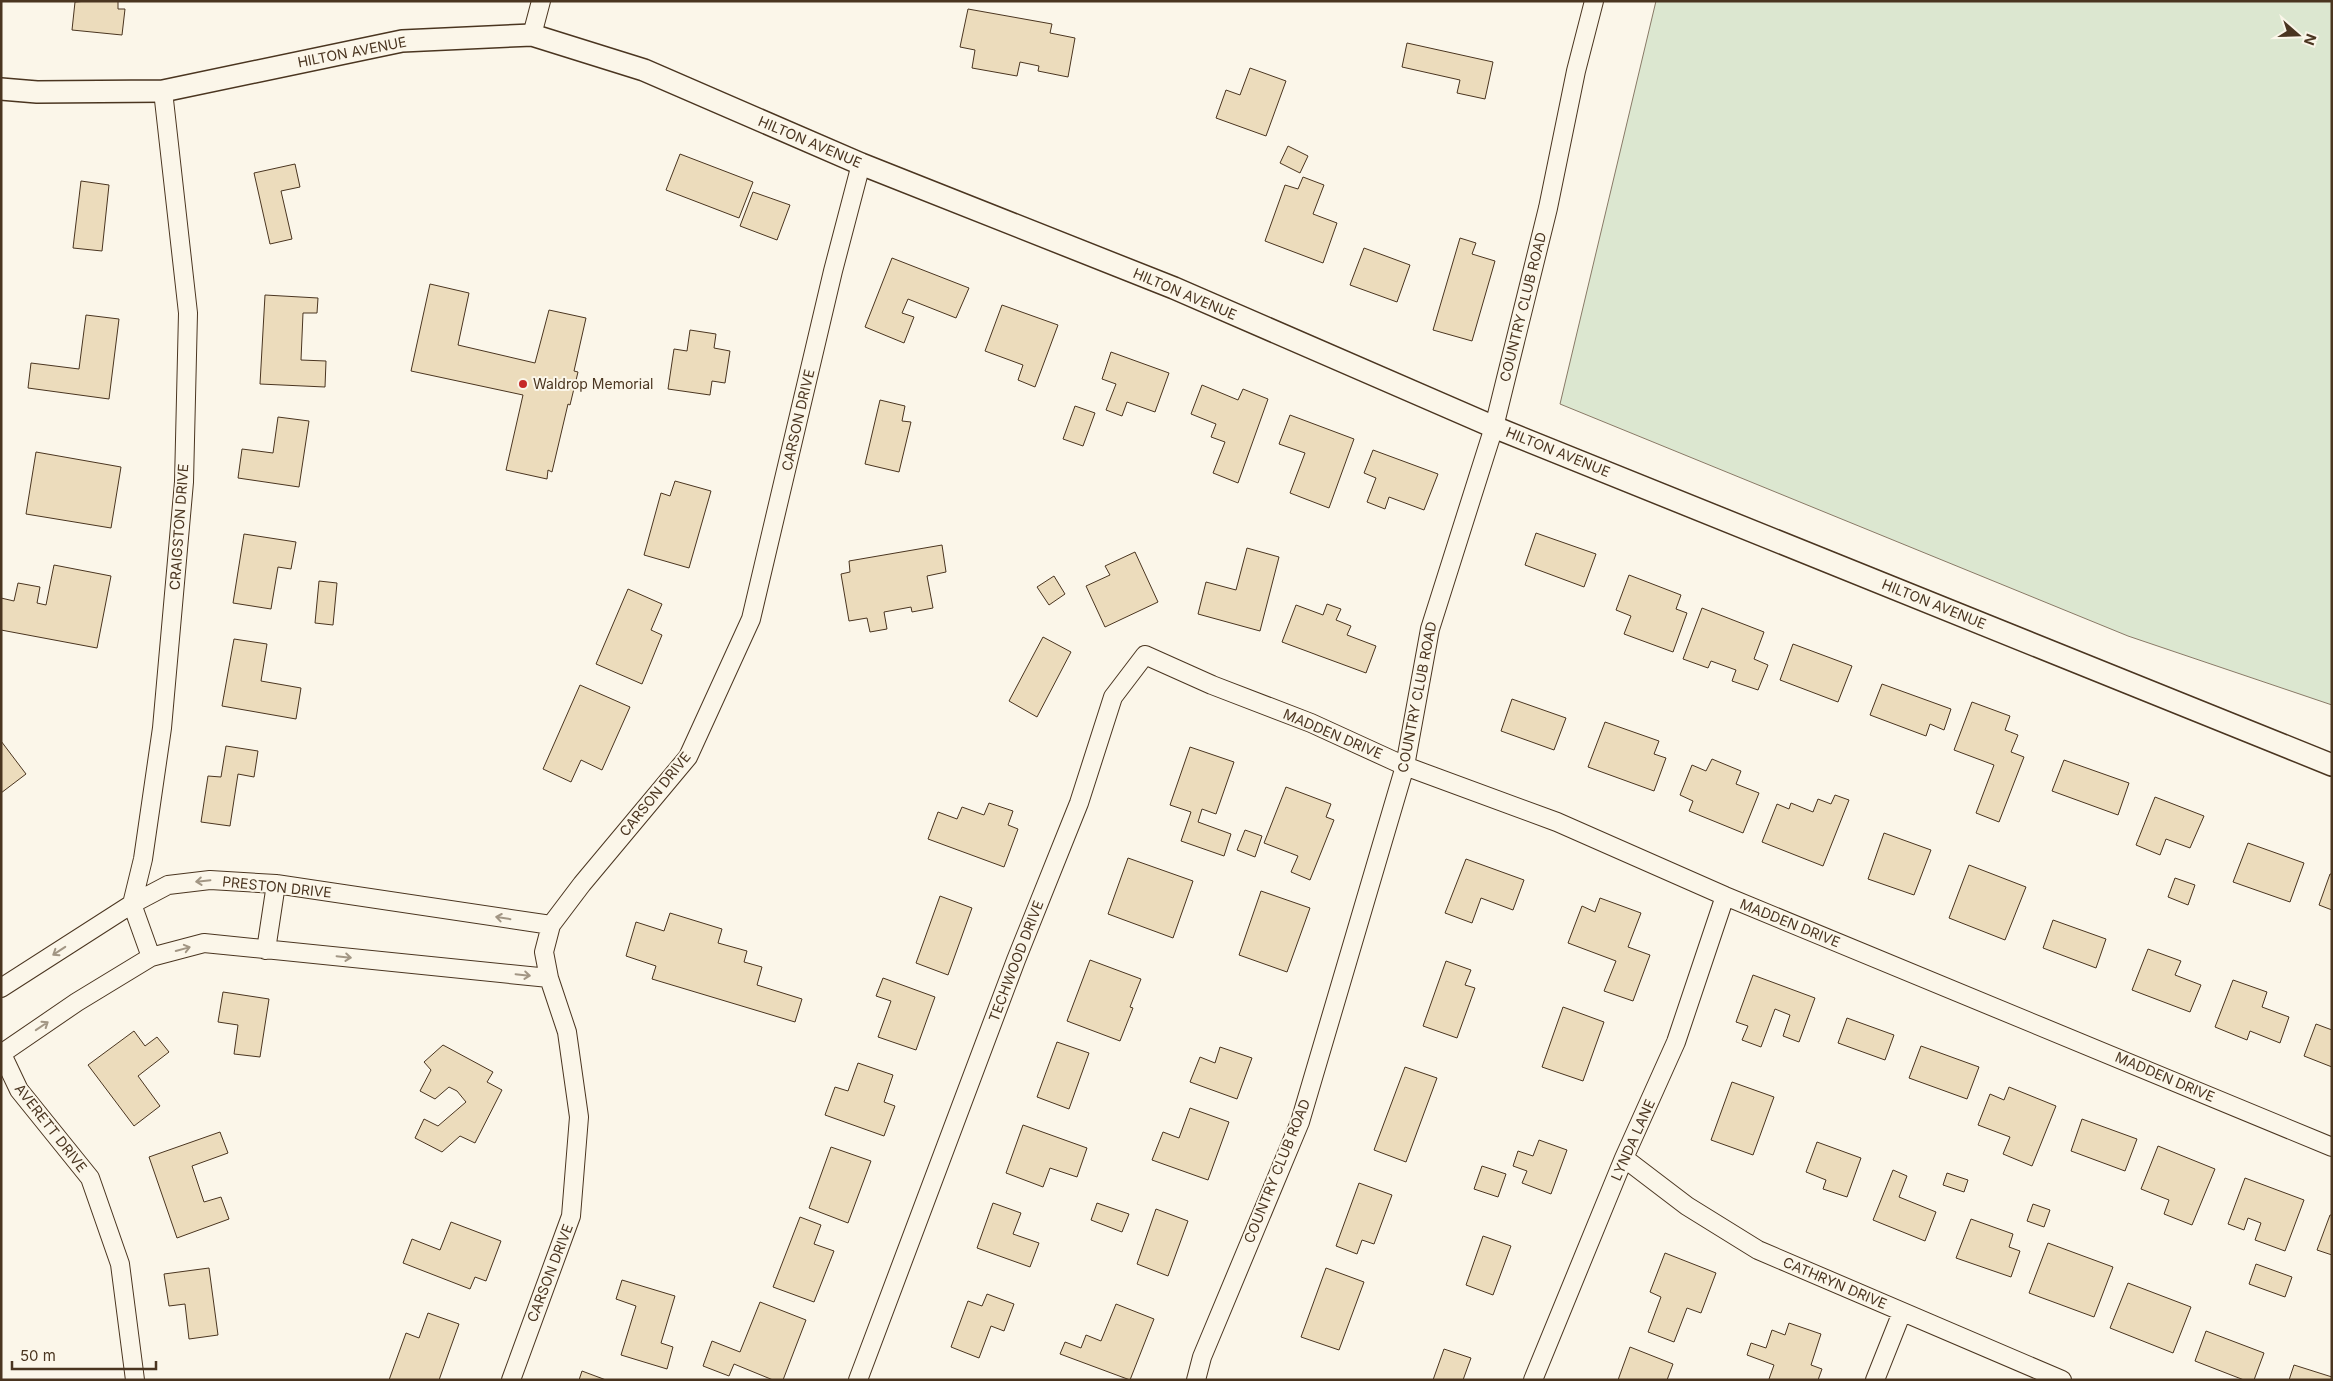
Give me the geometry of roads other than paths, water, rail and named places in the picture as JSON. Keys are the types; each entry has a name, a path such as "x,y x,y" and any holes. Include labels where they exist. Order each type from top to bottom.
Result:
{"street":[{"path":"532,35 541,1"},
{"name":"COUNTRY CLUB ROAD","path":"1196,1380 1202,1357 1300,1122 1405,766 1430,629 1494,427 1548,208 1576,71 1594,1"},
{"name":"HILTON AVENUE","path":"1,89 37,92 164,91 402,41 532,35 644,70 861,164 1174,288 1494,427 2332,765"},
{"name":"CRAIGSTON DRIVE","path":"132,904 143,859 162,728 184,482 188,313 164,91"},
{"name":"CARSON DRIVE","path":"511,1380 571,1216 580,1117 567,1032 549,978 544,952 551,925 582,884 688,757 751,619 833,271 861,164"},
{"name":"TECHWOOD DRIVE","path":"858,1380 1016,960 1079,803 1113,697 1145,655 1249,699"},
{"name":"MADDEN DRIVE","path":"1249,699 1311,723 1405,766 1557,822 1725,896 2332,1147"},
{"name":"PRESTON DRIVE","path":"1,988 132,904 168,885 210,880 276,884 551,925"},
{"path":"266,950 276,884"},
{"name":"LYNDA LANE","path":"1533,1380 1624,1158 1676,1042 1725,896"},
{"path":"132,904 151,957"},
{"path":"1,1053 77,1002 151,957 204,943 549,978"},
{"name":"AVERETT DRIVE","path":"1,1053 19,1090 90,1178 120,1264 134,1380"},
{"name":"CATHRYN DRIVE","path":"1624,1158 1687,1206 1758,1250 2062,1380"},
{"path":"1875,1380 1902,1312"}],"place":[{"name":"Waldrop Memorial","path":"523,384"}]}
